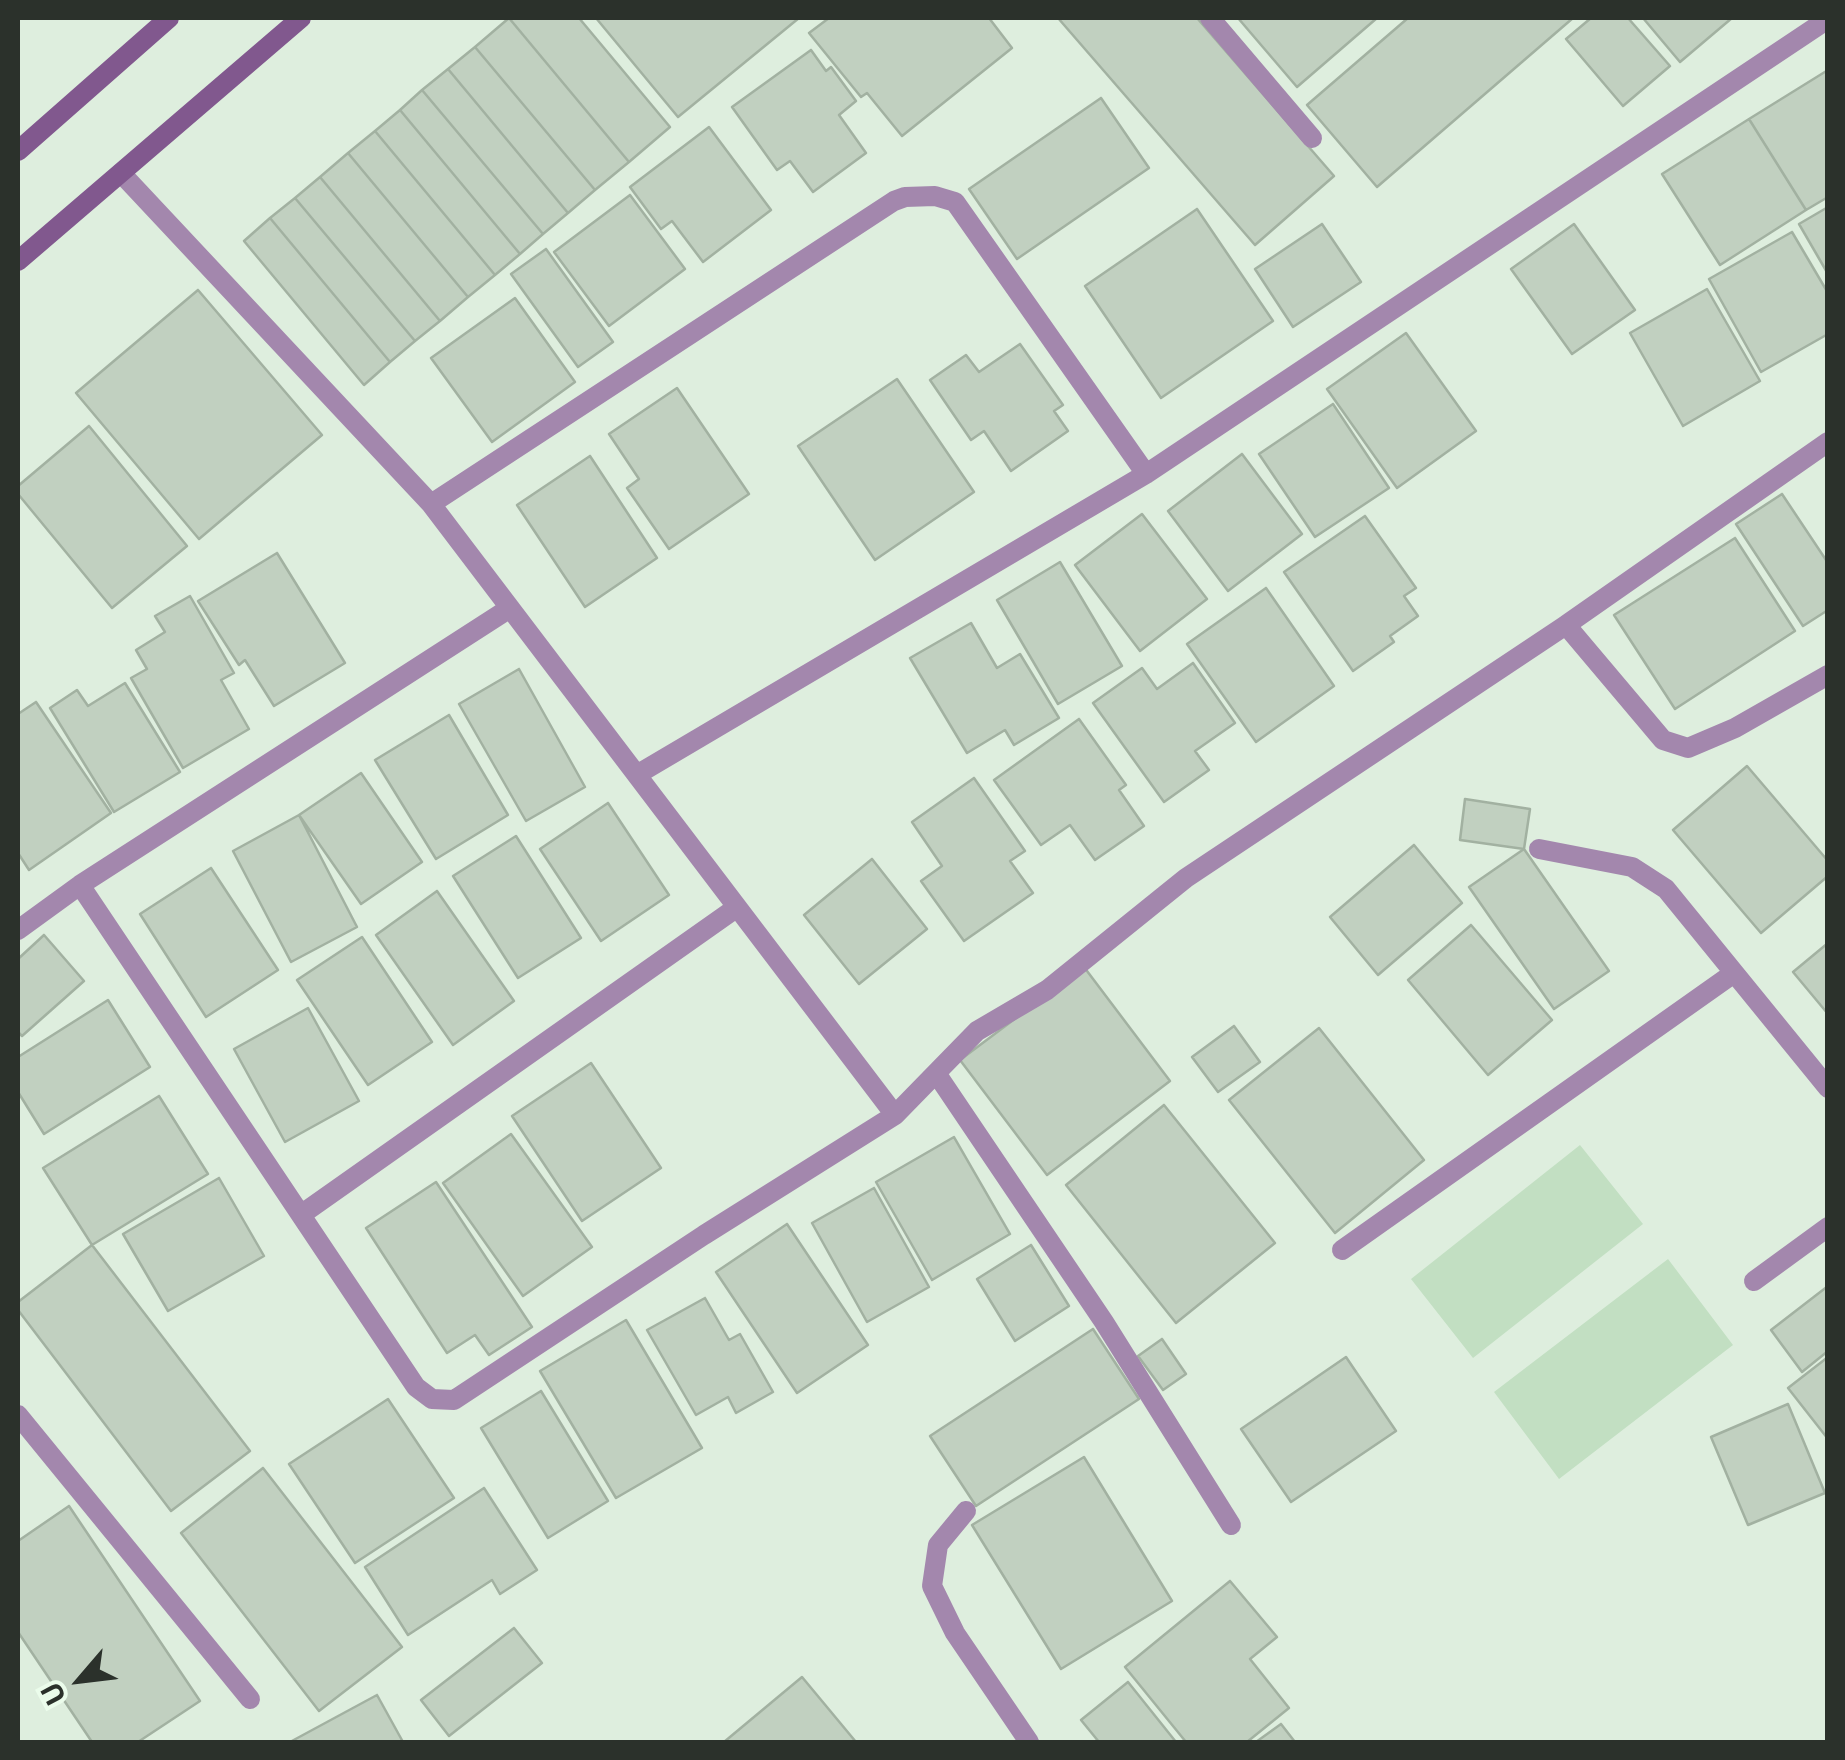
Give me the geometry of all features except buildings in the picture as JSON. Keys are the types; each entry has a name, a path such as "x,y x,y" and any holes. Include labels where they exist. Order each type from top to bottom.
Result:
{"main road":[{"path":"18,152 170,18"},
{"path":"18,262 301,18"}],"street":[{"path":"1210,18 1312,138"},
{"path":"638,774 1146,474 1828,20"},
{"path":"121,173 430,504 896,1116"},
{"path":"430,504 905,197 935,196 955,202 1146,474"},
{"path":"80,885 416,1386 432,1399 454,1400 704,1235 896,1116 978,1031 1047,990 1186,878 1566,625 1828,442"},
{"path":"18,930 80,885 510,608"},
{"path":"1566,625 1663,740 1688,748 1736,728 1828,675"},
{"path":"1539,849 1632,867 1666,890 1828,1088"},
{"path":"302,1214 736,908"},
{"path":"1342,1250 1734,973"},
{"path":"936,1073 1104,1322 1231,1525"},
{"path":"1754,1281 1828,1226"},
{"path":"18,1415 250,1700"},
{"path":"966,1511 938,1544 932,1586 954,1633 1030,1742"}],"green space":[{"path":"1580,1145 1643,1224 1473,1358 1411,1279"},
{"path":"1668,1259 1733,1345 1559,1479 1494,1392"}]}
